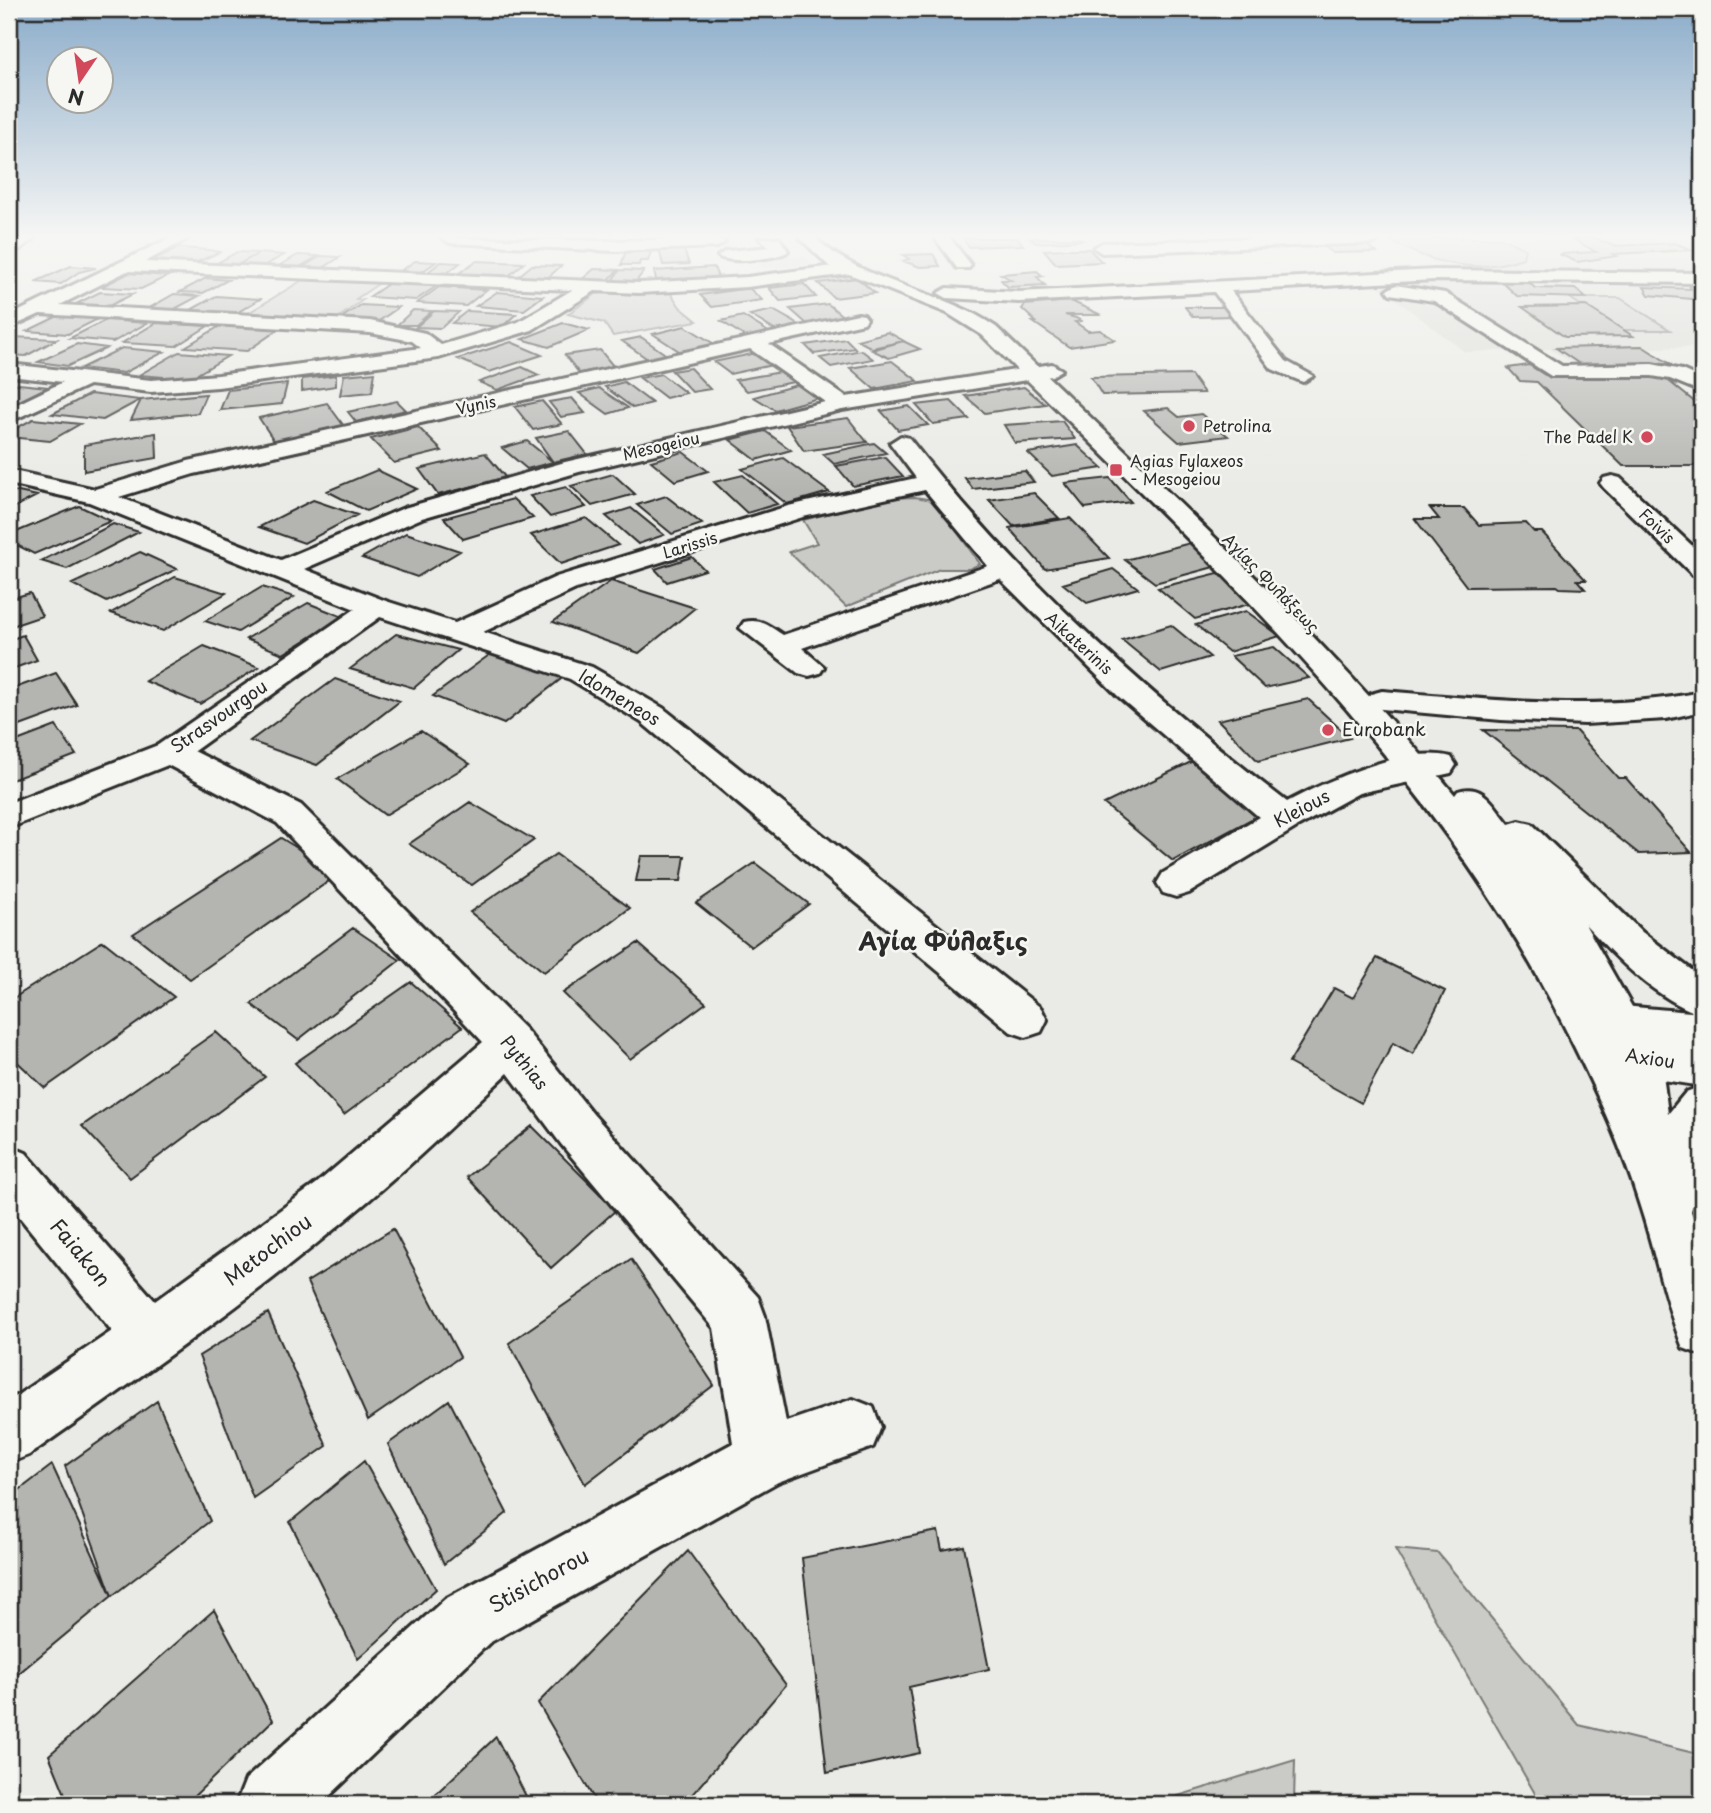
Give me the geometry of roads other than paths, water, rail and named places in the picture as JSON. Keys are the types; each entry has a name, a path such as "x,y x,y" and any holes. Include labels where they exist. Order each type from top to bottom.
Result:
{"street":[{"path":"289,323 370,327 418,337 438,352"},
{"path":"9,370 151,386 181,385 438,352 531,323"},
{"name":"Vynis","path":"96,496 188,468 843,323"},
{"name":"Αγίας Φυλάξεως","path":"978,323 1171,508 1312,652 1438,774 1519,910 1610,1038"},
{"name":"Αγίας Φυλάξεως","path":"1002,323 1027,342 1052,370 1196,504 1382,701 1438,774 1559,914 1610,1038"},
{"path":"1246,323 1279,365 1303,376"},
{"path":"1480,323 1558,372 1652,370 1702,386"},
{"path":"756,344 842,404"},
{"name":"Mesogeiou","path":"282,569 413,513 573,467 842,404 1052,370"},
{"path":"9,416 85,380"},
{"name":"Aikaterinis","path":"901,443 929,482 1044,612 1211,761 1284,818"},
{"name":"Idomeneos","path":"9,477 96,496 376,607 581,673 652,715 1026,1020"},
{"name":"Larissis","path":"459,632 566,583 797,511 929,482"},
{"name":"Foivis","path":"1612,483 1702,569"},
{"path":"779,646 1004,569"},
{"name":"Strasvourgou","path":"9,816 170,752 376,607"},
{"path":"754,628 809,667"},
{"path":"1382,701 1576,712 1639,712 1702,702"},
{"name":"Pythias","path":"170,752 289,814 511,1043 577,1129 739,1316 764,1458"},
{"path":"1438,774 1507,822 1551,861 1653,965 1702,998"},
{"name":"Kleious","path":"1176,883 1284,818 1347,785 1438,774"},
{"name":"Axiou","path":"1610,1038 1702,1031"},
{"path":"1610,1038 1702,1329"},
{"name":"Axiou","path":"1610,1038 1702,1067"},
{"name":"Metochiou","path":"9,1435 151,1337 308,1221 404,1140 511,1043"},
{"path":"1672,1237 1674,1173 1685,1126 1702,1106"},
{"name":"Faiakon","path":"9,1168 151,1337"},
{"name":"Stisichorou","path":"271,1804 467,1621 764,1458 853,1427"}],"place":[{"name":"Petrolina","path":"1189,426"},
{"name":"The Padel K","path":"1647,437"},
{"name":"Agias Fylaxeos - Mesogeiou","path":"1116,470"},
{"name":"Eurobank","path":"1328,730"}],"district":[{"name":"Αγία Φύλαξις","path":"943,942"}]}
